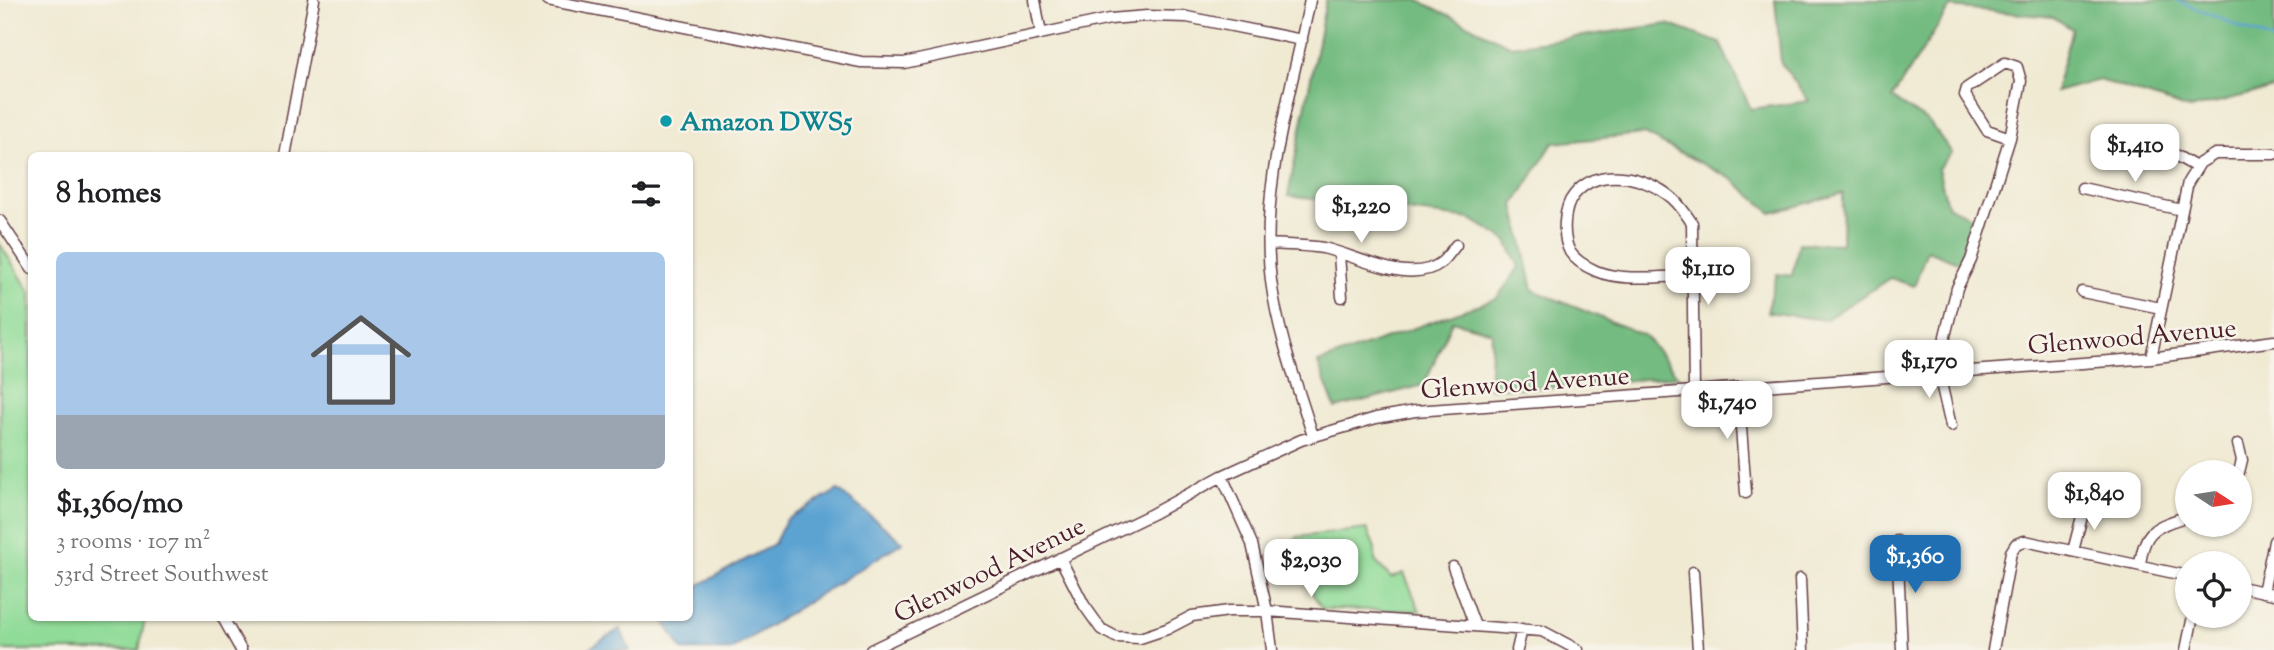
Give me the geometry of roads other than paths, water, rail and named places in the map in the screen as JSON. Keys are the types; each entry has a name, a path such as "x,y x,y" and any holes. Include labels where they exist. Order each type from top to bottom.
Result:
{"street":[{"path":"286,152 314,0"},
{"path":"548,0 880,64 904,63 1110,19 1147,16 1187,18 1302,40"},
{"path":"1035,0 1041,34"},
{"path":"1310,0 1278,152 1271,201 1269,244 1275,304 1313,436"},
{"path":"1951,426 1941,383 1945,335 1957,288 1971,260 2010,138 2021,80 2017,67 2005,63 1967,88 1965,95 1987,130 2010,138"},
{"path":"2136,143 2170,152 2196,167"},
{"path":"2151,358 2188,182 2196,167 2215,155 2274,154"},
{"path":"1693,276 1612,276 1583,264 1571,253 1566,240 1565,223 1573,196 1587,184 1620,175 1669,196 1681,206 1692,223 1693,276 1694,391"},
{"path":"2082,188 2182,210"},
{"path":"0,221 28,263"},
{"path":"1269,244 1324,248 1367,263 1413,271 1427,270 1443,261 1456,245"},
{"path":"1339,254 1342,297"},
{"path":"2082,292 2161,308"},
{"name":"Glenwood Avenue","path":"871,650 1222,476 1313,436 1376,418 1415,411 2151,358 2274,341"},
{"path":"1738,388 1746,492"},
{"path":"2238,444 2242,460"},
{"path":"1222,476 1252,544 1267,611 1272,650"},
{"path":"2074,551 2085,505"},
{"path":"2140,565 2144,539 2149,532 2175,521"},
{"path":"1897,541 1902,650"},
{"path":"1993,650 2011,552 2016,544 2025,541 2175,573"},
{"path":"2263,592 2274,541"},
{"path":"1060,558 1084,605 1101,629 1116,637 1140,638 1205,613 1267,611 1542,631 1578,650"},
{"path":"1454,566 1475,626"},
{"path":"1693,572 1698,650"},
{"path":"1800,579 1803,650"},
{"path":"2252,590 2274,594"},
{"path":"225,621 241,650"},
{"path":"2186,650 2191,628"},
{"path":"1517,650 1522,629"}],"water":[{"path":"838,490 903,542 731,650 682,650 664,621 693,621 693,588 774,544 786,520"},
{"path":"620,629 630,650 586,650"}],"waterway":[{"path":"2175,0 2274,41"}],"place":[{"name":"Amazon DWS5","path":"666,121"}]}
